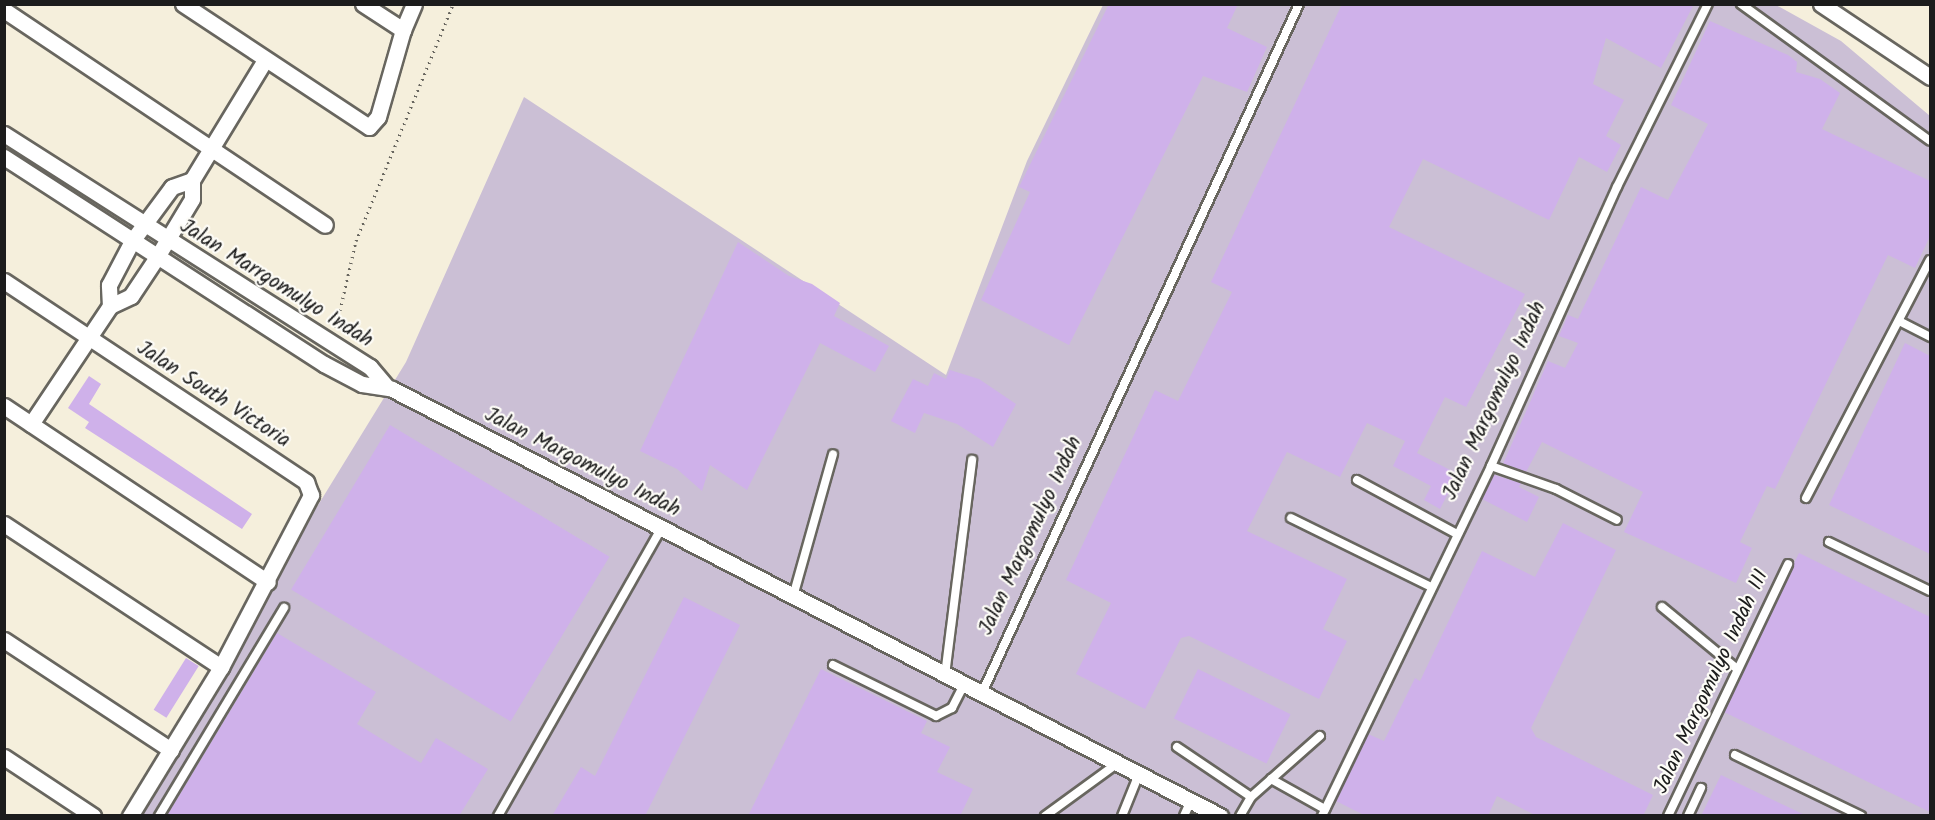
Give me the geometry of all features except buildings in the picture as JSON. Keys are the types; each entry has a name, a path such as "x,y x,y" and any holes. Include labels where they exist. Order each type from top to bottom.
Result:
{"street":[{"path":"183,4 369,127 381,106 403,30 414,4"},
{"path":"363,4 403,30"},
{"path":"1821,4 1930,77"},
{"path":"4,10 212,147 325,225"},
{"path":"31,424 110,306 131,296 157,257 192,199 192,180 265,60"},
{"name":"Jalan Marrgomulyo Indah","path":"4,134 167,241 370,367 387,387"},
{"name":"Jalan Marrgomulyo Indah","path":"4,157 324,364 362,384 387,387"},
{"path":"110,306 109,285 132,241 172,187 192,180"},
{"name":"Jalan South Victoria","path":"4,281 306,482 311,495 306,512 221,667 130,816"},
{"name":"Jalan Margomulyo Indah","path":"387,387 794,593 945,675 1220,816"},
{"path":"4,406 268,582"},
{"path":"4,524 221,667"},
{"path":"4,640 171,750"},
{"path":"4,757 93,816"}],"lane":[{"name":"Jalan Margomulyo Indah","path":"1323,812 1429,586 1491,466 1617,187 1708,4"},
{"path":"1741,4 1930,141"},
{"name":"Jalan Margomulyo Indah","path":"982,693 1298,5"},
{"path":"1806,498 1901,322 1930,260"},
{"path":"1901,322 1930,337"},
{"path":"794,593 832,454"},
{"path":"945,675 972,460"},
{"path":"1491,466 1556,489 1617,520"},
{"path":"1357,480 1455,533"},
{"path":"1292,518 1429,586"},
{"path":"498,816 662,527"},
{"path":"1830,542 1930,591"},
{"name":"Jalan Margomulyo Indah III","path":"1668,816 1736,668 1788,564"},
{"path":"1662,607 1736,668"},
{"path":"159,816 284,608"},
{"path":"833,665 936,716 952,708 964,684"},
{"path":"1240,816 1251,797 1320,736"},
{"path":"1177,747 1251,797"},
{"path":"1735,755 1861,816"},
{"path":"1046,816 1118,764"},
{"path":"1122,816 1139,774"},
{"path":"1271,779 1323,812"},
{"path":"1688,816 1701,788"},
{"path":"1184,816 1191,800"}],"path":[{"path":"332,345 356,241 453,4"}],"shaded area":[{"path":"1103,5 1776,5 1841,41 1930,116 1930,815 127,816 406,362 524,97 946,375 1027,161"}]}
